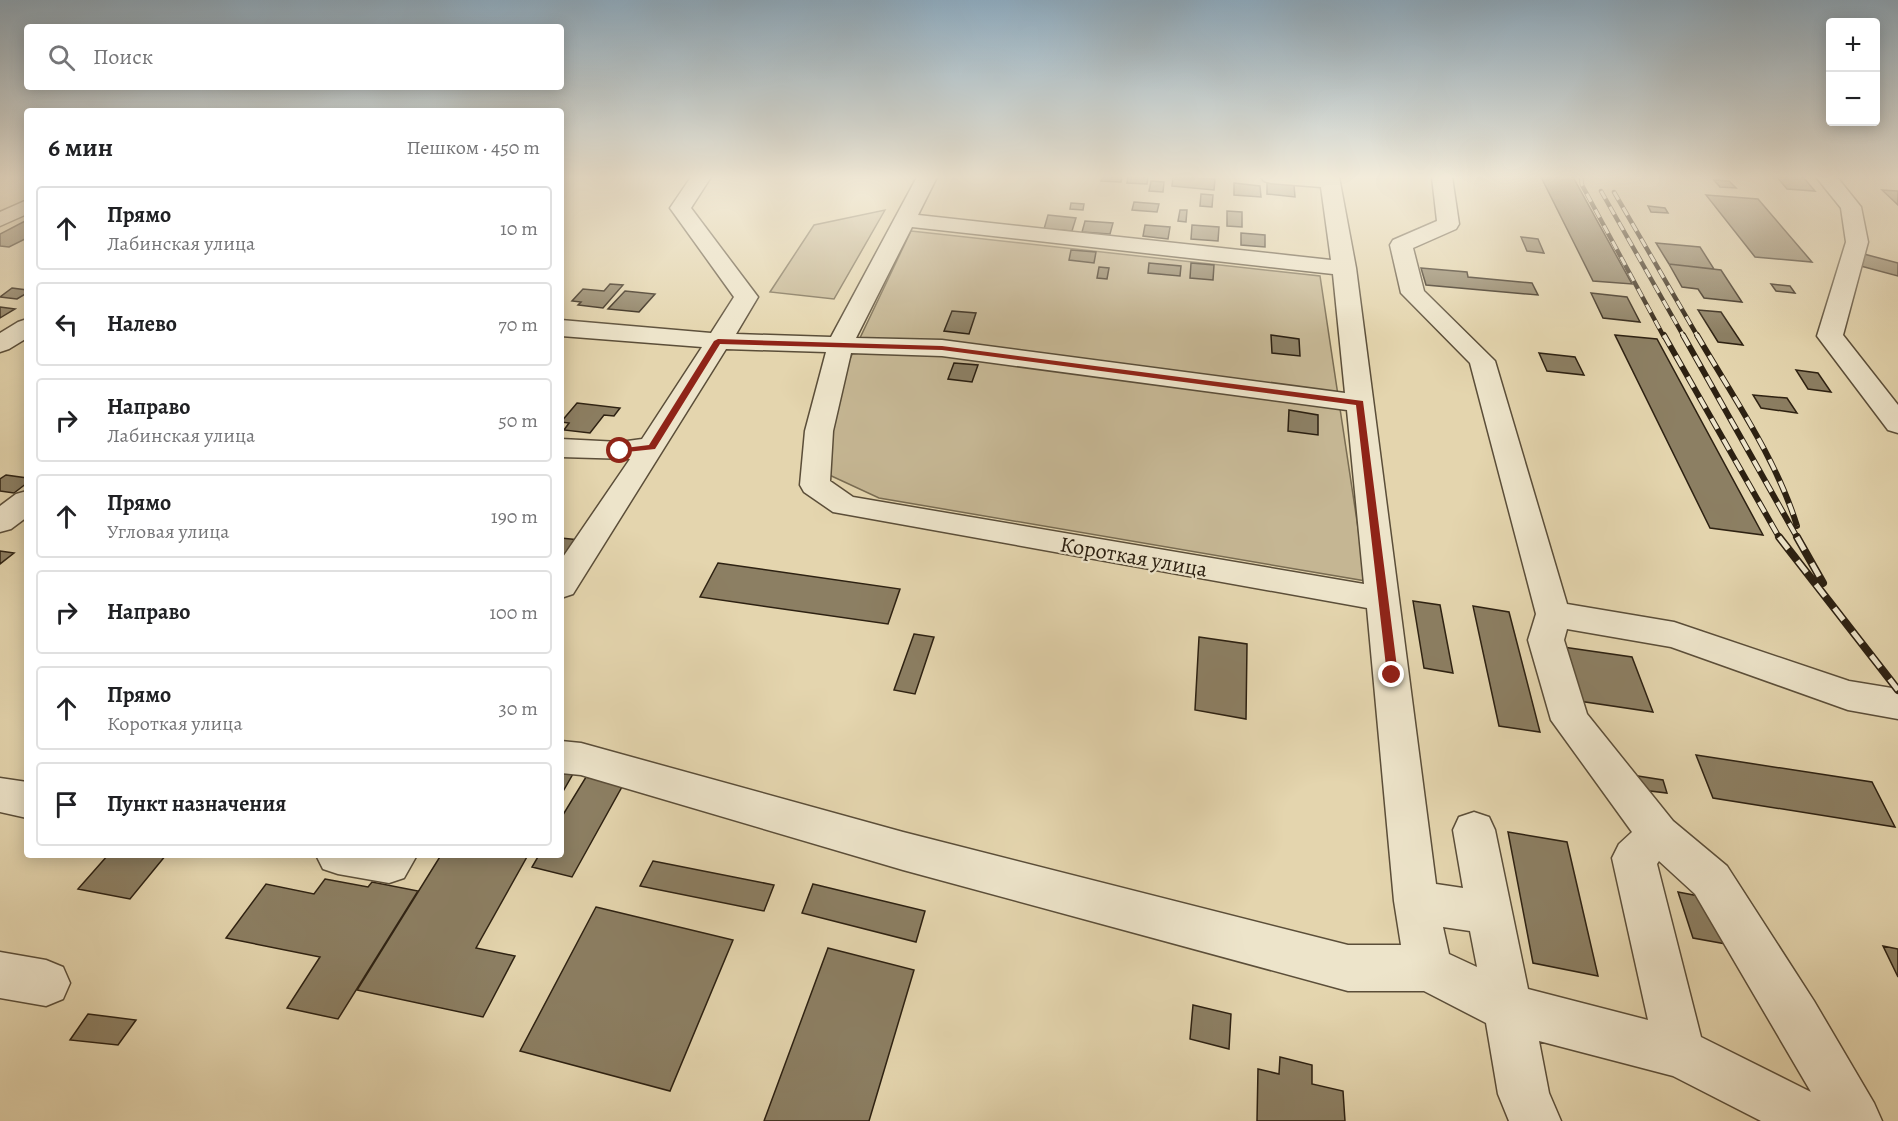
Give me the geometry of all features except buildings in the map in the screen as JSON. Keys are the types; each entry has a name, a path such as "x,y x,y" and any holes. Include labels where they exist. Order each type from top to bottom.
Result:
{"street":[{"path":"564,581 746,297 696,229"},
{"path":"840,343 900,229"},
{"path":"990,229 1344,268"},
{"path":"1337,229 1392,675 1416,901 1428,968"},
{"path":"1436,229 1401,244 1413,293 1482,361 1553,614 1546,640 1570,720 1658,834 1710,880 1797,1018 1856,1121"},
{"path":"1855,229 1857,242 1830,336 1898,424"},
{"path":"564,328 718,341 811,345 840,343 942,348 1360,403"},
{"path":"0,344 24,329"},
{"name":"Короткая улица","path":"840,343 819,431 815,485 844,505 1383,599"},
{"path":"564,448 620,451 652,447"},
{"path":"0,522 24,503"},
{"path":"1553,614 1674,635 1848,695 1898,704"},
{"path":"564,757 581,759 903,851 1348,968 1428,968 1510,1009 1680,1053 1815,1121"},
{"path":"0,795 24,799"},
{"path":"1474,830 1510,1009 1524,1094 1535,1121"},
{"path":"1658,834 1634,858 1680,1053"},
{"path":"355,858 389,864 393,858"},
{"path":"1416,901 1490,914"},
{"path":"0,975 46,983"}],"shaded area":[{"path":"811,229 874,229 834,299 770,292"},
{"path":"911,231 1320,276 1366,581 879,498 825,473 838,384"}],"railway":[{"path":"1606,229 1664,337"},
{"path":"1623,229 1684,337"},
{"path":"1636,229 1698,337"},
{"path":"1664,335 1780,539"},
{"path":"1683,335 1798,539"},
{"path":"1697,335 1766,452 1797,526"},
{"path":"1779,537 1898,690"},
{"path":"1797,537 1823,583"}],"route":[{"path":"620,451 652,447 718,341 811,345 840,343 942,348 1360,403 1392,675"}]}
